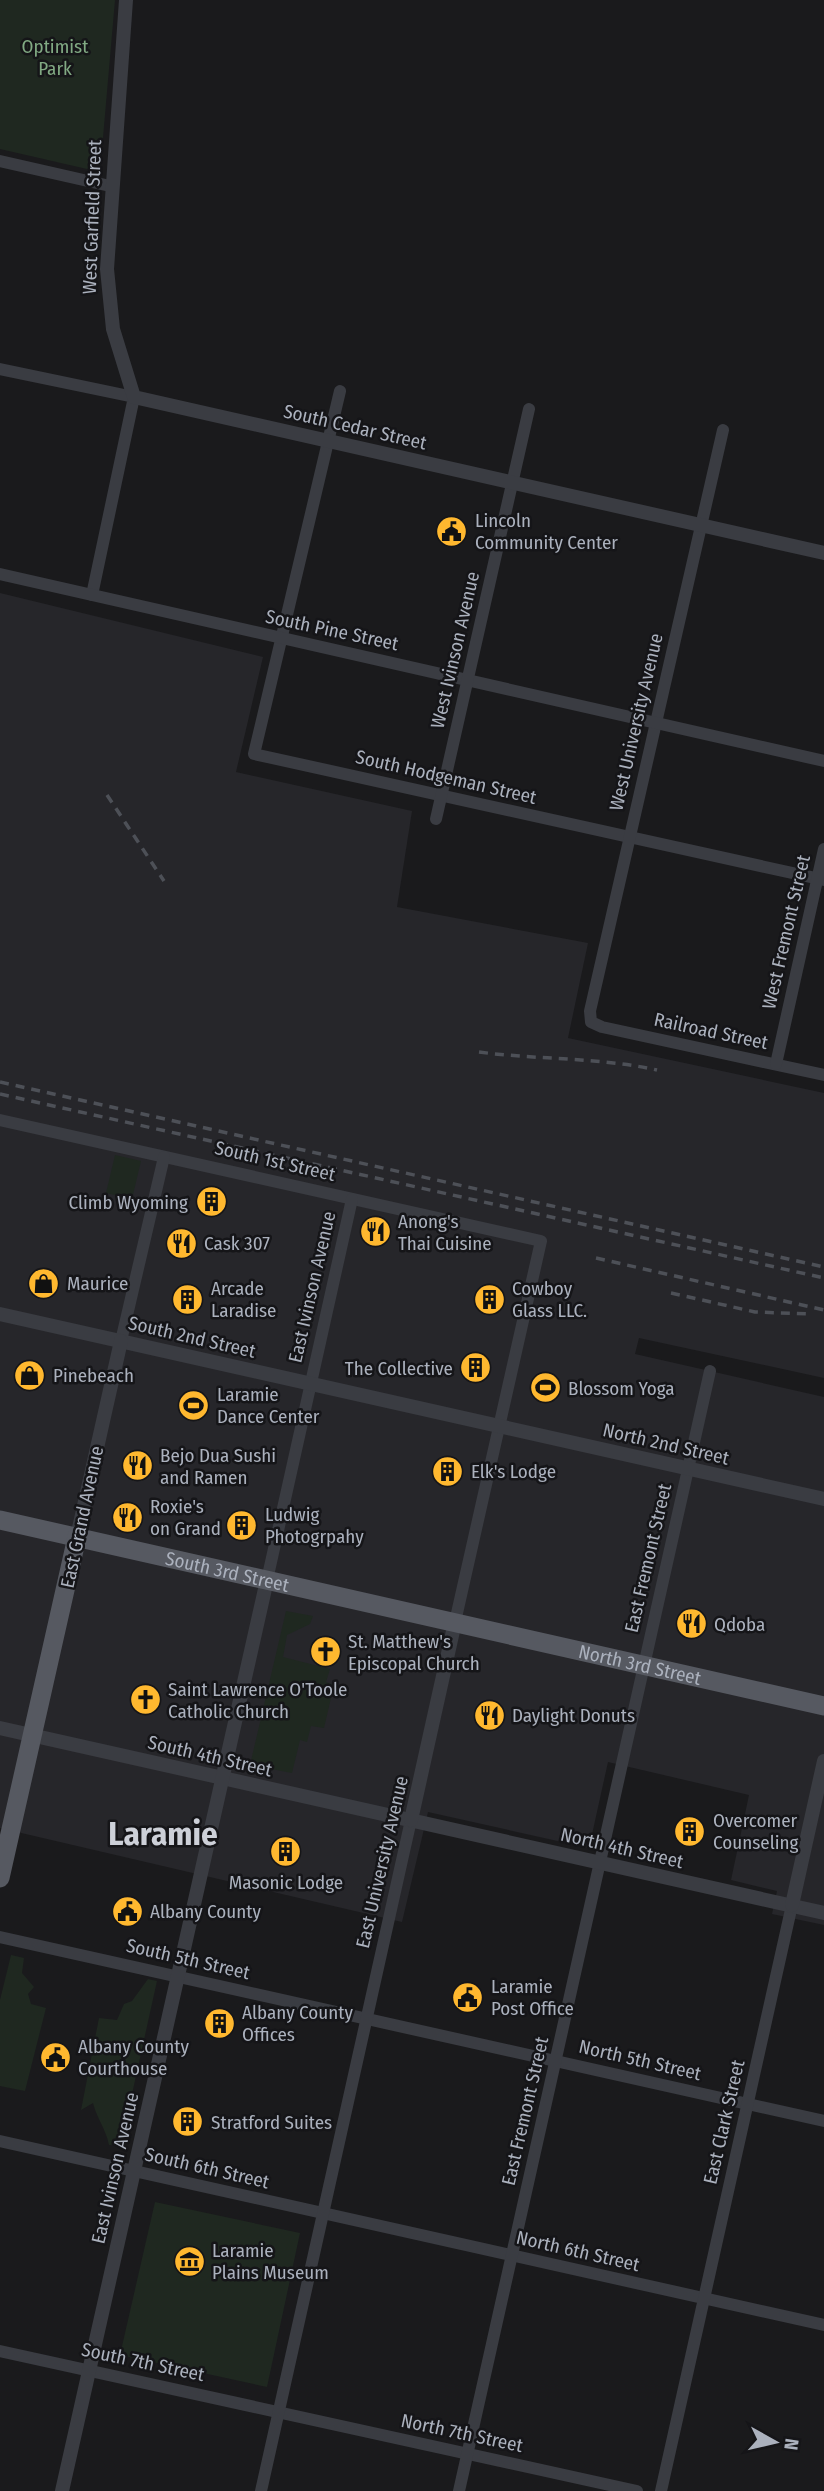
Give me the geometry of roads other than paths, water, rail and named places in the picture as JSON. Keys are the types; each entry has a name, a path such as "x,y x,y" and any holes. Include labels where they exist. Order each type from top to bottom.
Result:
{"main road":[{"name":"South 3rd Street","path":"0,1520 455,1622"},
{"name":"East Grand Avenue","path":"0,1878 77,1537"},
{"name":"North 3rd Street","path":"455,1622 824,1706"}],"street":[{"name":"West Garfield Street","path":"92,595 134,397 107,303 110,186 126,0"},
{"path":"0,162 110,186"},
{"name":"South Cedar Street","path":"0,369 824,553"},
{"path":"281,639 340,391"},
{"name":"West Ivinson Avenue","path":"436,819 529,408"},
{"name":"West University Avenue","path":"591,1022 590,1011 723,430"},
{"name":"South Pine Street","path":"0,574 281,639 468,678 824,761"},
{"name":"South Hodgeman Street","path":"281,639 254,754 821,879"},
{"name":"West Fremont Street","path":"776,1064 821,879 824,849"},
{"name":"Railroad Street","path":"591,1022 602,1027 824,1075"},
{"name":"South 1st Street","path":"0,1121 541,1241"},
{"name":"East Grand Avenue","path":"77,1537 164,1157"},
{"name":"East Ivinson Avenue","path":"62,2491 352,1199"},
{"name":"East University Avenue","path":"261,2491 541,1241"},
{"name":"South 2nd Street","path":"0,1314 499,1426"},
{"name":"East Fremont Street","path":"459,2491 710,1371"},
{"name":"North 2nd Street","path":"499,1426 824,1499"},
{"name":"South 4th Street","path":"0,1728 411,1821"},
{"name":"East Clark Street","path":"662,2491 824,1761"},
{"name":"North 4th Street","path":"411,1821 824,1913"},
{"name":"South 5th Street","path":"0,1937 367,2018"},
{"name":"North 5th Street","path":"367,2018 824,2121"},
{"name":"South 6th Street","path":"0,2141 323,2213"},
{"name":"North 6th Street","path":"323,2213 824,2325"},
{"name":"South 7th Street","path":"0,2351 278,2412"},
{"name":"North 7th Street","path":"278,2412 637,2491"}],"railway":[{"path":"107,795 164,881"},
{"path":"479,1052 613,1063 657,1070"},
{"path":"0,1082 824,1267"},
{"path":"0,1094 824,1278"},
{"path":"596,1258 824,1310"},
{"path":"671,1293 755,1312 810,1314"}],"place":[{"name":"Lincoln Community Center","path":"452,531"},
{"name":"Climb Wyoming","path":"211,1202"},
{"name":"Anong's Thai Cuisine","path":"375,1232"},
{"name":"Cask 307","path":"181,1243"},
{"name":"Maurice","path":"44,1283"},
{"name":"Arcade Laradise","path":"188,1299"},
{"name":"Cowboy Glass LLC.","path":"489,1299"},
{"name":"The Collective","path":"476,1368"},
{"name":"Pinebeach","path":"30,1375"},
{"name":"Blossom Yoga","path":"545,1388"},
{"name":"Laramie Dance Center","path":"194,1405"},
{"name":"Bejo Dua Sushi and Ramen","path":"137,1466"},
{"name":"Elk's Lodge","path":"448,1471"},
{"name":"Roxie's on Grand","path":"127,1517"},
{"name":"Ludwig Photogrpahy","path":"242,1525"},
{"name":"Qdoba","path":"691,1624"},
{"name":"St. Matthew's Episcopal Church","path":"325,1652"},
{"name":"Saint Lawrence O'Toole Catholic Church","path":"145,1700"},
{"name":"Daylight Donuts","path":"489,1715"},
{"name":"Overcomer Counseling","path":"690,1831"},
{"name":"Masonic Lodge","path":"286,1851"},
{"name":"Albany County","path":"127,1911"},
{"name":"Laramie Post Office","path":"468,1997"},
{"name":"Albany County Offices","path":"219,2023"},
{"name":"Albany County Courthouse","path":"55,2057"},
{"name":"Stratford Suites","path":"188,2122"},
{"name":"Laramie Plains Museum","path":"189,2261"}],"district":[{"name":"Laramie","path":"163,1834"}],"park label":[{"name":"Optimist Park","path":"55,57"}]}
